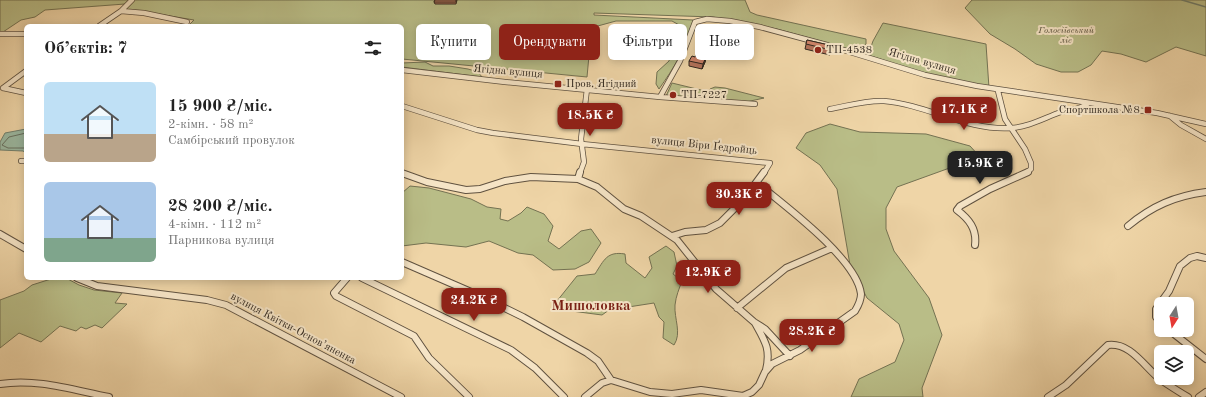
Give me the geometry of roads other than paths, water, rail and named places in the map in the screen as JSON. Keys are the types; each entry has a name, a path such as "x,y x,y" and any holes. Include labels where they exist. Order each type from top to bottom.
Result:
{"street":[{"path":"102,24 121,11 132,0"},
{"path":"121,11 144,13 187,22"},
{"name":"Ягідна вулиця","path":"660,97 680,61 695,22 698,19 707,18 777,31 862,54 930,77 977,88 1168,114 1206,124"},
{"path":"0,34 24,34"},
{"name":"Ягідна вулиця","path":"404,70 505,82 660,97 755,104"},
{"path":"24,72 3,88 24,92"},
{"path":"578,179 584,162 582,126 587,89"},
{"path":"975,245 976,232 972,225 957,210 960,206 990,189 1027,173 1031,169 1029,159 1001,109 998,91"},
{"path":"830,109 882,101 918,108 982,126 1012,128 1062,112 1085,108 1089,103"},
{"name":"вулиця Віри Ґедройць","path":"404,107 471,128 493,133 582,144 770,163 757,183"},
{"path":"1168,114 1181,125 1206,139"},
{"path":"404,174 433,184 466,190 480,189 505,181 531,177 578,179 597,187 624,209 641,216 672,236 689,254 716,289 754,322 765,329 790,356"},
{"path":"672,236 686,232 700,232 712,228 734,208 757,183 832,248 858,282 861,293 859,305 854,311 844,320 790,356 772,364 765,372"},
{"path":"1128,226 1155,206 1184,194 1206,192"},
{"path":"0,234 24,248"},
{"path":"737,308 786,268 832,248"},
{"path":"1164,297 1170,289 1177,270 1186,259 1197,256 1206,258"},
{"path":"404,263 523,317 587,353 598,361 611,380"},
{"name":"вулиця Квітки-Основ’яненка","path":"81,280 97,286 207,300 226,305 401,397"},
{"path":"345,280 334,292 336,296 414,336 429,358 469,397"},
{"path":"366,280 511,350 535,368 564,397"},
{"path":"585,397 602,383 611,380 650,392 672,394 701,390 743,396 752,392 759,385 768,361 768,347 754,322"},
{"path":"1178,337 1206,360"},
{"path":"1048,397 1066,385 1108,345 1112,343 1130,352 1161,379 1188,397"},
{"path":"0,384 11,381 27,382 109,397"},
{"path":"1199,397 1206,392"}],"water":[{"path":"24,129 24,152 0,150 0,142 5,133"}],"waterway":[{"path":"1182,0 1206,7"}],"place":[{"name":"ТП-4538","path":"818,50"},
{"name":"Пров. Ягідний","path":"558,84"},
{"name":"ТП-7227","path":"673,95"},
{"name":"Спортшкола №8","path":"1148,110"}],"district":[{"name":"Мишоловка","path":"591,306"}],"park label":[{"name":"Голосіївський ліс","path":"1066,36"}]}
